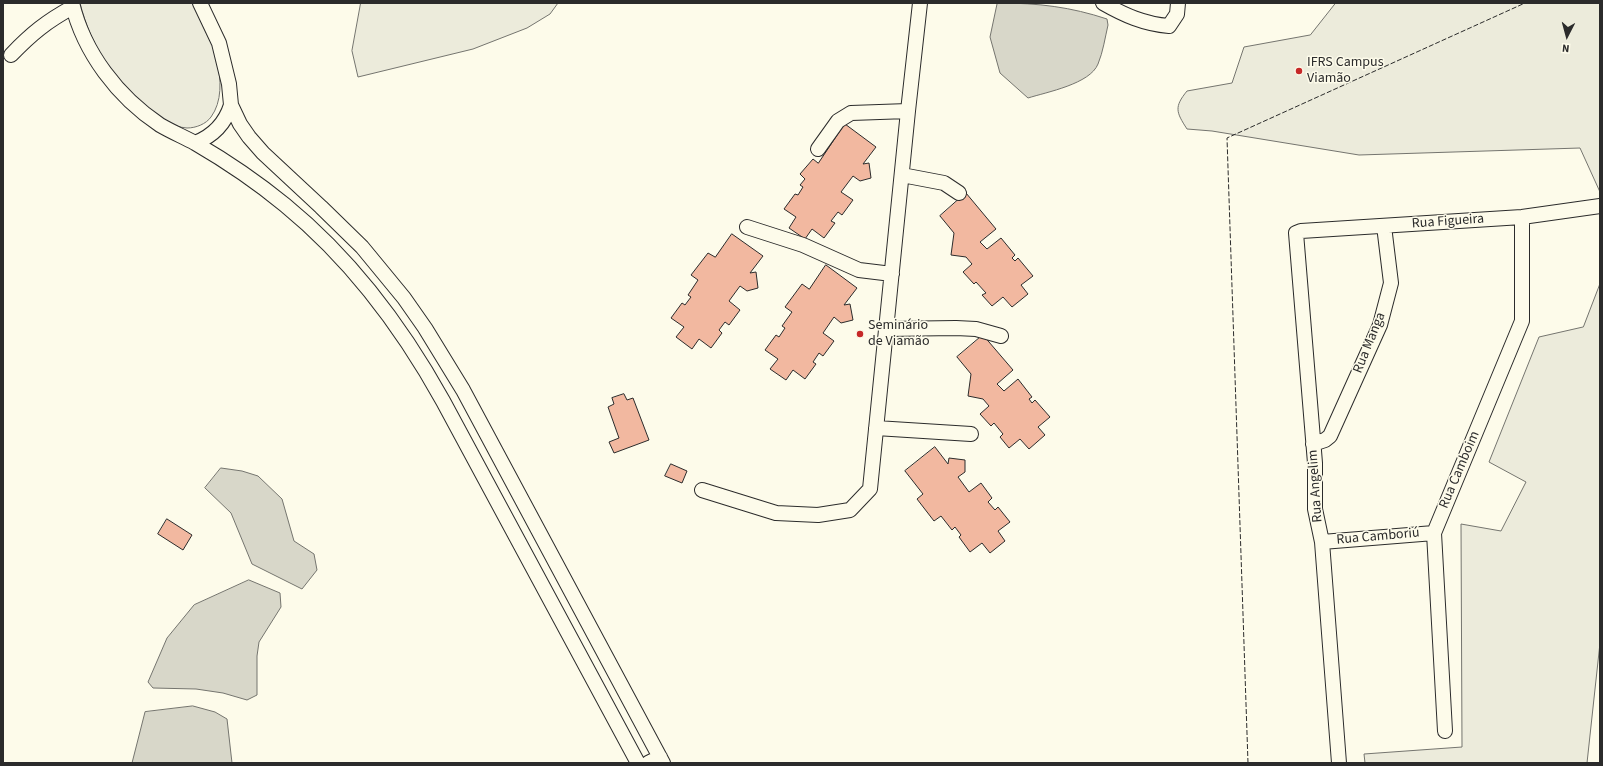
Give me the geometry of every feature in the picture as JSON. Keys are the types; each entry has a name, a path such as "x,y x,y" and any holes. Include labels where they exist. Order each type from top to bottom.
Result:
{"street":[{"path":"200,3 211,24 221,50 229,84 231,105 245,131 263,153 346,232 381,269 404,298 445,359 486,434 657,761"},
{"path":"702,490 776,513 818,515 850,510 870,489 920,3"},
{"path":"1103,3 1125,16 1151,25 1169,26 1177,14 1178,3"},
{"path":"11,55 31,35 73,5 79,25 95,58 131,102 156,122 177,135 195,143 247,177 284,204 345,262 381,306 426,370 638,763"},
{"path":"195,143 216,131 226,119 231,105"},
{"path":"818,149 838,121 851,113 908,111"},
{"path":"902,175 944,183 959,193"},
{"name":"Rua Figueira","path":"1296,233 1301,231 1522,217 1600,206"},
{"name":"Rua Camboim","path":"1445,731 1434,533 1522,321 1522,217"},
{"name":"Rua Manga","path":"1313,444 1325,440 1330,436 1380,325 1391,283 1384,226"},
{"path":"747,227 803,245 859,270 892,274"},
{"name":"Rua Angelim","path":"1296,233 1315,463 1315,509 1322,542 1340,763"},
{"path":"886,329 976,329 1000,336"},
{"path":"876,428 971,434"},
{"path":"467,445 486,434"},
{"name":"Rua Camboriú","path":"1322,542 1434,533"}],"shaded area":[{"path":"80,3 192,3 206,28 212,43 219,75 220,90 217,105 211,117 204,124 194,127 187,128 176,126 156,115 135,97 123,86 104,61 90,34"},
{"path":"361,3 558,3 550,14 527,28 473,49 358,77 352,51"},
{"path":"1336,3 1600,3 1600,192 1580,148 1359,155 1212,131 1187,129 1179,114 1178,106 1187,91 1232,83 1244,47 1310,35"},
{"path":"997,4 1054,6 1080,11 1107,19 1108,25 1103,50 1098,64 1086,77 1077,82 1028,98 1000,73 990,37"},
{"path":"1600,284 1600,643 1587,763 1365,763 1364,754 1462,747 1461,524 1501,531 1526,482 1489,462 1539,337 1583,327"},
{"path":"221,468 242,471 258,476 282,499 294,541 314,554 317,570 302,589 252,564 231,513 205,488"},
{"path":"249,580 280,593 281,607 259,642 257,656 257,695 247,700 223,693 196,689 153,688 148,682 167,638 194,605"},
{"path":"193,706 215,712 227,719 232,763 132,763 145,712"}],"building":[{"path":"845,124 876,147 863,164 869,163 871,178 860,181 853,176 841,192 853,200 842,215 838,212 831,221 835,223 824,238 812,229 805,239 789,228 796,217 784,209 795,194 798,195 803,187 800,185 805,179 800,174 813,159 818,163"},
{"path":"966,193 996,229 980,242 987,249 1001,238 1015,255 1012,258 1015,261 1018,258 1033,276 1021,285 1028,294 1012,307 1003,297 992,306 982,295 986,293 976,282 974,284 963,272 972,264 966,257 951,255 954,233 940,216"},
{"path":"732,234 763,256 750,273 756,272 758,288 747,291 740,286 729,301 740,310 729,325 725,322 719,330 722,333 711,348 699,339 692,349 676,337 684,327 671,318 682,303 685,305 691,297 688,295 698,280 691,275 708,253 715,257"},
{"path":"826,265 857,288 844,305 850,304 853,320 841,323 834,317 823,333 834,341 823,356 819,353 813,362 816,364 805,379 793,370 786,380 770,369 778,359 765,350 776,335 779,337 785,328 782,326 792,312 785,307 802,284 809,289"},
{"path":"983,335 1013,370 997,384 1004,391 1018,379 1032,397 1029,399 1032,403 1035,400 1050,417 1038,427 1045,435 1029,449 1020,439 1009,448 1000,437 1003,434 994,423 991,426 980,414 989,406 983,399 968,396 971,374 957,357"},
{"path":"624,394 627,400 633,398 649,440 614,453 609,442 619,438 608,407 614,404 612,398"},
{"path":"935,447 948,464 949,458 965,460 965,472 958,477 969,492 981,483 992,498 988,502 995,510 998,507 1010,522 998,531 1005,541 990,553 982,543 970,552 959,537 961,535 955,527 952,530 941,516 934,521 917,499 923,494 905,471"},
{"path":"671,464 687,471 682,483 665,476"},
{"path":"167,519 192,535 183,550 158,534"}],"fence":[{"path":"1248,763 1227,138 1525,3"}],"place":[{"name":"IFRS Campus Viamão","path":"1299,71"},
{"name":"Seminário de Viamão","path":"860,334"}]}
